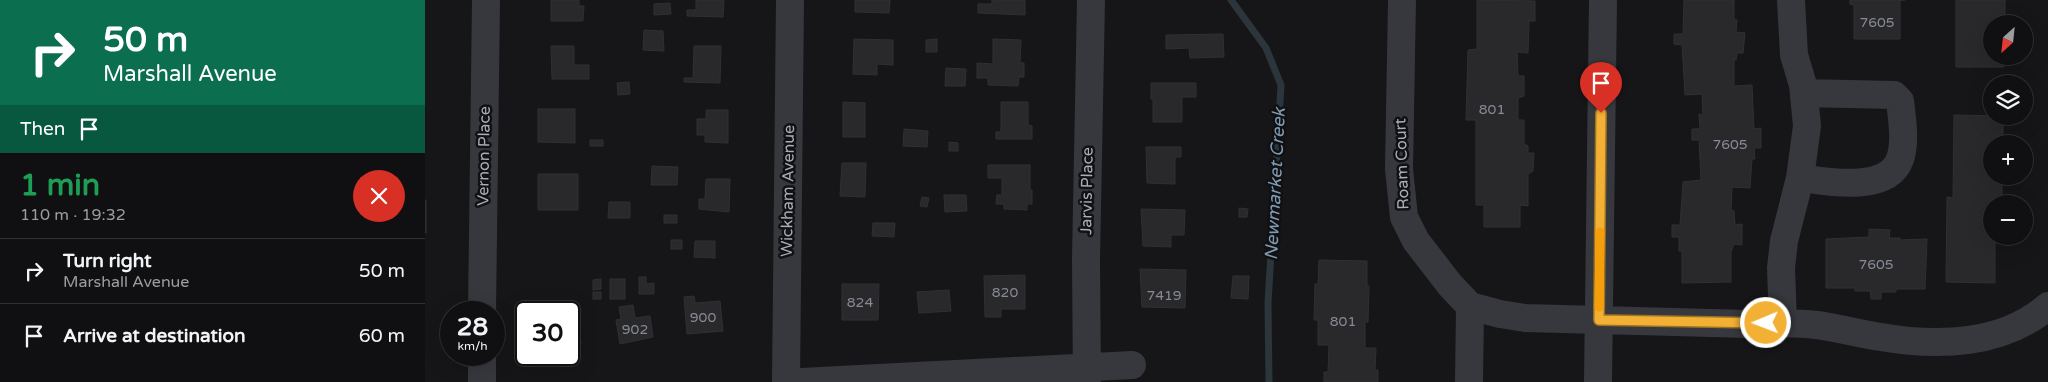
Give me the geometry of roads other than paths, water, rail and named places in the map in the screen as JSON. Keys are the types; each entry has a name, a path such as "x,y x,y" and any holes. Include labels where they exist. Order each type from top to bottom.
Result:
{"street":[{"name":"Vernon Place","path":"482,301 486,0"},
{"name":"Wickham Avenue","path":"786,382 790,0"},
{"name":"Jarvis Place","path":"1087,374 1086,259 1091,0"},
{"name":"Roam Court","path":"1402,0 1399,169 1404,217 1416,241 1427,256 1470,306"},
{"path":"1598,382 1603,0"},
{"path":"1783,323 1781,268 1784,241 1800,178 1807,126 1804,93 1794,56 1791,0"},
{"path":"1800,178 1855,182 1879,180 1891,172 1899,161 1902,150 1900,101 1894,95 1804,93"},
{"path":"1469,382 1470,306 1525,318 1749,324 1783,323 1817,325 1907,341 1948,342 1997,335 2044,317"},
{"path":"801,382 1087,374 1132,365"},
{"path":"482,366 482,382"}],"waterway":[{"name":"Newmarket Creek","path":"1231,0 1266,48 1281,85 1268,303 1269,382"}]}
